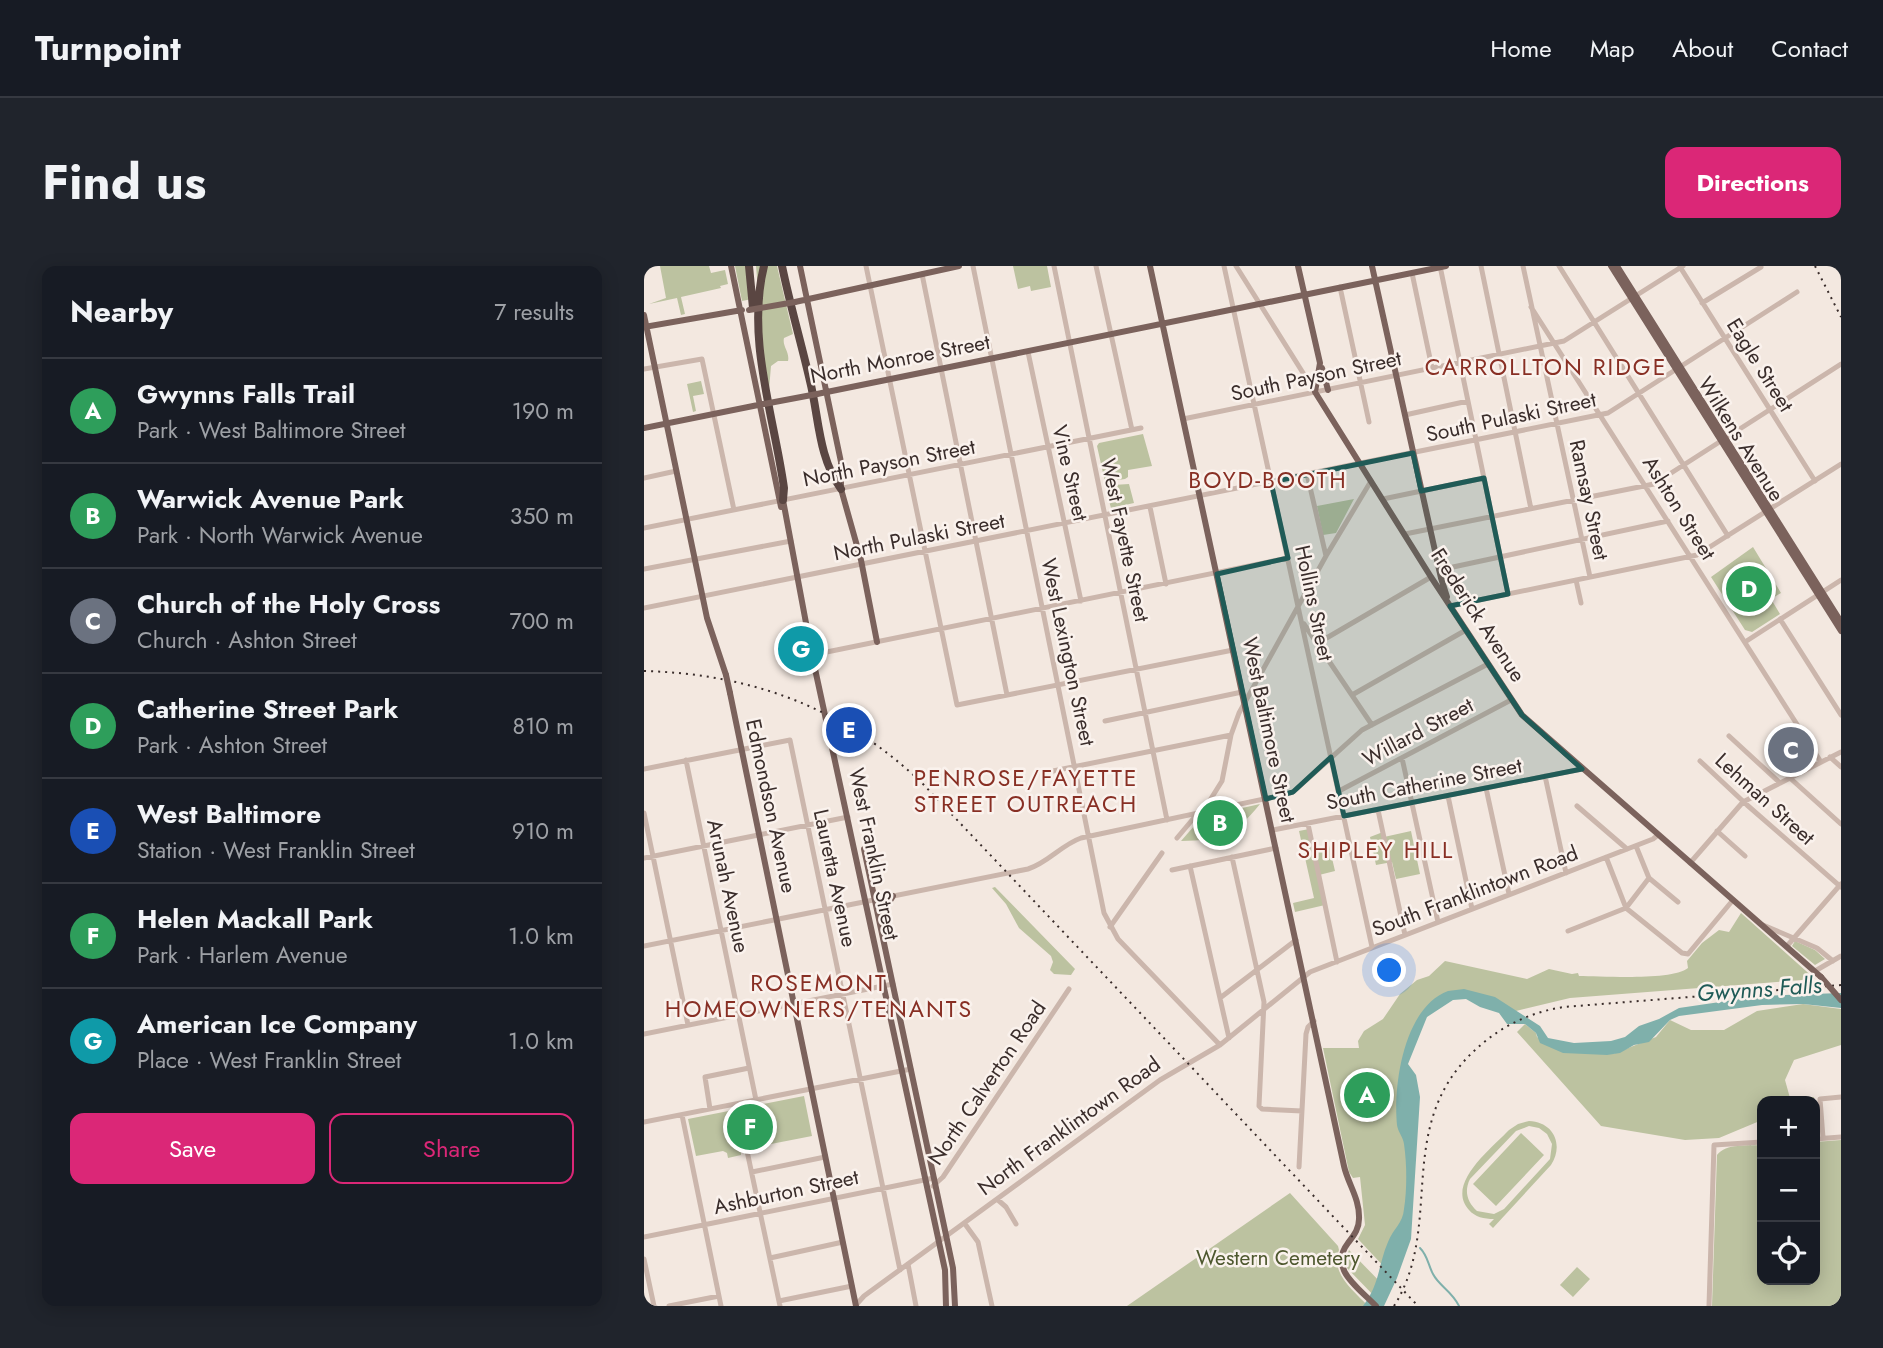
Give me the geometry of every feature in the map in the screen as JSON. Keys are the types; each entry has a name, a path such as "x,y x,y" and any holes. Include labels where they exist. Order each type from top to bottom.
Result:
{"highway":[{"path":"749,266 759,365 781,501"},
{"path":"764,266 758,295 758,319 763,365 785,492 781,501"},
{"path":"782,266 811,384 824,452 834,479 841,489"}],"main road":[{"name":"West Franklin Street","path":"731,266 939,1243 947,1283 946,1306"},
{"path":"800,266 841,462 841,489 862,564 877,642"},
{"path":"645,327 795,302 959,266"},
{"name":"West Baltimore Street","path":"1150,266 1344,1166 1359,1209 1358,1228 1340,1256 1340,1265 1376,1306"},
{"path":"1298,266 1328,390"},
{"path":"1372,266 1439,570 1450,606"},
{"name":"North Monroe Street","path":"644,428 1442,266"},
{"name":"Wilkens Avenue","path":"1611,266 1634,297"},
{"name":"Wilkens Avenue","path":"1617,266 1841,631"},
{"name":"Edmondson Avenue","path":"644,316 709,630 730,693 856,1306"},
{"path":"1315,392 1320,363"},
{"name":"Frederick Avenue","path":"1315,392 1431,577 1511,700 1527,720 1787,946 1818,974 1841,1000"},
{"name":"Wilkens Avenue","path":"1820,593 1841,622"},
{"name":"West Franklin Street","path":"864,849 956,1282 955,1306"},
{"path":"856,857 875,900"},
{"path":"879,919 892,896"}],"street":[{"path":"866,266 957,705 1233,650"},
{"name":"West Lexington Street","path":"974,266 1104,913 1125,946 1220,1045"},
{"name":"West Fayette Street","path":"1054,266 1167,820"},
{"path":"1096,266 1132,430"},
{"name":"Hollins Street","path":"1224,266 1372,947"},
{"name":"Frederick Avenue","path":"1236,266 1315,392"},
{"path":"1442,266 1508,594"},
{"path":"1481,266 1531,509"},
{"name":"Ramsay Street","path":"1523,266 1590,577"},
{"path":"1559,266 1728,536"},
{"name":"South Payson Street","path":"1183,419 1564,341 1681,267"},
{"name":"Eagle Street","path":"1681,267 1815,481"},
{"path":"1702,303 1761,267"},
{"path":"1412,273 1432,368"},
{"path":"922,274 1007,695"},
{"path":"1340,288 1369,422"},
{"name":"South Pulaski Street","path":"1200,496 1608,413 1797,292"},
{"name":"Ashton Street","path":"1531,307 1821,762"},
{"name":"Vine Street","path":"1028,352 1081,601"},
{"path":"644,369 702,359 734,510"},
{"path":"1405,534 1654,484 1841,364"},
{"path":"1405,415 1468,401"},
{"name":"North Payson Street","path":"644,528 1141,428"},
{"path":"1450,606 1697,555 1841,464"},
{"path":"644,478 676,471"},
{"path":"1307,474 1326,556"},
{"path":"1382,499 1484,478"},
{"path":"1208,811 1207,805 1222,781 1231,736 1245,703 1326,556 1371,481"},
{"name":"North Pulaski Street","path":"644,608 1200,496"},
{"path":"1150,507 1167,584"},
{"path":"1439,570 1668,521"},
{"path":"644,569 791,541"},
{"path":"812,655 1288,558"},
{"path":"1318,643 1431,577"},
{"name":"Ramsay Street","path":"1576,580 1581,603"},
{"path":"1745,642 1841,580"},
{"path":"1780,619 1841,715"},
{"path":"1302,622 1372,725"},
{"path":"1352,695 1466,630"},
{"path":"644,946 1028,869 1070,843 1090,836 1293,792 1354,736 1488,664"},
{"path":"1105,720 1242,692"},
{"name":"Willard Street","path":"1339,791 1511,700"},
{"path":"1048,772 1231,736"},
{"path":"1729,736 1780,783"},
{"name":"Lauretta Avenue","path":"741,749 790,740 900,1270"},
{"path":"644,769 741,749"},
{"path":"1690,863 1743,802 1841,752"},
{"path":"1830,757 1841,767"},
{"path":"1402,758 1438,922"},
{"name":"Arunah Avenue","path":"686,761 756,1100"},
{"name":"Lehman Street","path":"1700,761 1840,886"},
{"name":"South Catherine Street","path":"1273,830 1582,769"},
{"path":"1545,776 1566,873"},
{"path":"1790,778 1841,824"},
{"path":"1486,788 1509,894"},
{"path":"1448,796 1472,909"},
{"path":"1577,806 1627,849"},
{"path":"1378,810 1405,935"},
{"path":"644,813 688,1025"},
{"path":"1177,838 1198,813"},
{"path":"644,858 848,817"},
{"path":"1308,824 1337,962"},
{"path":"1717,831 1745,856"},
{"name":"South Franklintown Road","path":"1305,977 1310,972 1372,947 1636,846 1658,835"},
{"path":"1636,846 1649,878 1678,902"},
{"path":"1171,870 1276,848"},
{"path":"1110,926 1162,853"},
{"path":"1232,857 1264,1002 1260,1108 1301,1111"},
{"path":"1606,857 1626,908 1682,953 1688,954 1733,900"},
{"path":"1190,866 1229,1038"},
{"path":"1567,931 1626,908 1649,878"},
{"path":"1787,946 1840,886"},
{"name":"Frederick Avenue","path":"1761,924 1817,948 1833,961"},
{"path":"1220,998 1296,940"},
{"path":"1818,974 1841,956"},
{"name":"North Franklintown Road","path":"856,1306 864,1296 1166,1076 1220,1045 1305,977"},
{"path":"644,1034 893,984"},
{"name":"North Calverton Road","path":"926,1184 935,1182 1069,989"},
{"path":"1299,1167 1306,1034 1314,1021"},
{"path":"710,1109 705,1077 749,1068"},
{"path":"644,1122 911,1069"},
{"path":"1823,1138 1820,1099 1841,1097"},
{"path":"682,1115 721,1306"},
{"path":"1820,1138 1841,1137"},
{"path":"1709,1306 1714,1145 1757,1142"},
{"path":"747,1151 779,1303 852,1286"},
{"path":"752,1172 825,1157"},
{"name":"Ashburton Street","path":"644,1237 883,1188 926,1184"},
{"path":"998,1200 1006,1207 1016,1224"},
{"path":"965,1224 978,1242 992,1306"},
{"path":"769,1258 843,1242"},
{"path":"644,1259 654,1306"},
{"path":"908,1264 916,1306"},
{"path":"669,1306 719,1296"}],"highlighted area":[{"path":"1413,453 1421,491 1484,478 1508,594 1450,606 1522,715 1582,769 1344,816 1331,757 1293,792 1266,799 1217,574 1288,558 1271,482"}],"green space":[{"path":"660,266 709,266 711,273 725,270 728,284 681,297 685,314 681,315 677,298 649,304 666,298"},
{"path":"735,266 747,266 752,299 742,301"},
{"path":"756,266 777,266 793,334 784,338 788,361 778,361 771,366 769,390 764,358"},
{"path":"1013,266 1047,266 1051,287 1031,291 1030,286 1018,289"},
{"path":"701,381 704,394 693,396 696,411 693,412 687,384"},
{"path":"1143,434 1152,466 1128,470 1128,477 1125,479 1105,482 1097,446 1099,443"},
{"path":"1129,484 1134,503 1111,508 1106,491 1112,489 1113,485"},
{"path":"1354,499 1336,533 1323,535 1317,506"},
{"path":"1753,547 1781,593 1771,599 1780,614 1752,632 1745,630 1711,577"},
{"path":"1260,804 1242,823 1226,834 1181,841 1202,817"},
{"path":"1309,829 1313,848 1329,845 1335,871 1319,875 1325,905 1295,912 1293,903 1314,898 1299,831"},
{"path":"1411,831 1420,874 1396,879 1392,862 1376,865 1370,837 1383,832 1384,837"},
{"path":"995,887 1075,969 1071,975 1054,974 1050,970 1053,962 1051,956 1019,928 1006,904 992,888"},
{"path":"1741,913 1815,979 1570,998 1516,1011 1457,995 1423,1016 1403,1067 1410,1146 1409,1205 1388,1271 1358,1239 1365,1225 1360,1177 1353,1178 1349,1172 1323,1048 1359,1048 1358,1041 1364,1031 1383,1019 1400,994 1417,980 1429,976 1445,961 1527,979 1549,969 1578,973 1579,976 1667,975 1688,968 1687,961 1702,943 1719,930 1729,932"},
{"path":"1795,941 1815,950 1825,959 1815,965 1792,946"},
{"path":"1803,1004 1841,1009 1841,1045 1794,1060 1785,1080 1789,1096 1757,1096 1757,1122 1719,1138 1685,1140 1601,1126 1517,1032 1525,1024 1537,1037 1560,1051 1613,1054 1656,1037 1670,1020 1691,1030 1724,1030 1757,1011"},
{"path":"804,1096 812,1136 741,1150 741,1155 728,1158 723,1151 696,1156 688,1119"},
{"path":"1529,1121 1545,1125 1554,1136 1557,1150 1551,1165 1493,1228 1489,1224 1494,1219 1480,1217 1469,1210 1463,1200 1463,1189 1467,1178 1483,1156 1518,1124","holes":["1529,1126 1539,1128 1547,1134 1552,1144 1550,1159 1504,1209 1494,1214 1477,1211 1468,1196 1470,1179 1516,1131"]},
{"path":"1521,1133 1544,1155 1496,1206 1473,1184"},
{"path":"1841,1140 1841,1306 1712,1306 1717,1155 1732,1147 1757,1145 1757,1285 1820,1285 1820,1142"},
{"name":"Western Cemetery","path":"1290,1193 1338,1246 1340,1274 1368,1306 1127,1306"},
{"path":"1349,1250 1387,1289 1379,1301 1347,1268 1345,1261"},
{"path":"1577,1267 1590,1279 1573,1297 1560,1285"}],"water":[{"name":"Gwynns Falls","path":"1464,989 1495,997 1540,1026 1548,1038 1574,1043 1611,1041 1625,1037 1639,1026 1679,1008 1761,996 1841,993 1841,1008 1803,1004 1762,1005 1679,1016 1670,1020 1649,1042 1607,1055 1563,1053 1540,1043 1536,1033 1525,1024 1507,1024 1499,1013 1466,999 1453,1000 1427,1017 1408,1064 1416,1075 1420,1097 1411,1239 1384,1306 1363,1306 1376,1282 1388,1242 1403,1214 1406,1160 1397,1125 1396,1108 1404,1049 1421,1013 1433,1000 1448,991"}],"waterway":[{"path":"1420,1248 1431,1271 1459,1306"}],"railway":[{"path":"1815,266 1841,317"},
{"path":"644,671 722,679 795,700 829,716 893,757 923,784 1418,1306"},
{"path":"1394,1306 1409,1275 1417,1243 1427,1144 1434,1112 1449,1080 1474,1051 1494,1035 1527,1017 1564,1007 1841,985"}],"place":[{"name":"Catherine Street Park","path":"1749,589"},
{"name":"American Ice Company","path":"801,649"},
{"name":"West Baltimore","path":"849,730"},
{"name":"Church of the Holy Cross","path":"1791,750"},
{"name":"Warwick Avenue Park","path":"1220,823"},
{"name":"Gwynns Falls Trail","path":"1367,1095"},
{"name":"Helen Mackall Park","path":"750,1127"}],"district":[{"name":"CARROLLTON RIDGE","path":"1546,367"},
{"name":"BOYD-BOOTH","path":"1268,480"},
{"name":"PENROSE/FAYETTE STREET OUTREACH","path":"1026,791"},
{"name":"SHIPLEY HILL","path":"1376,850"},
{"name":"ROSEMONT HOMEOWNERS/TENANTS","path":"819,996"}]}
